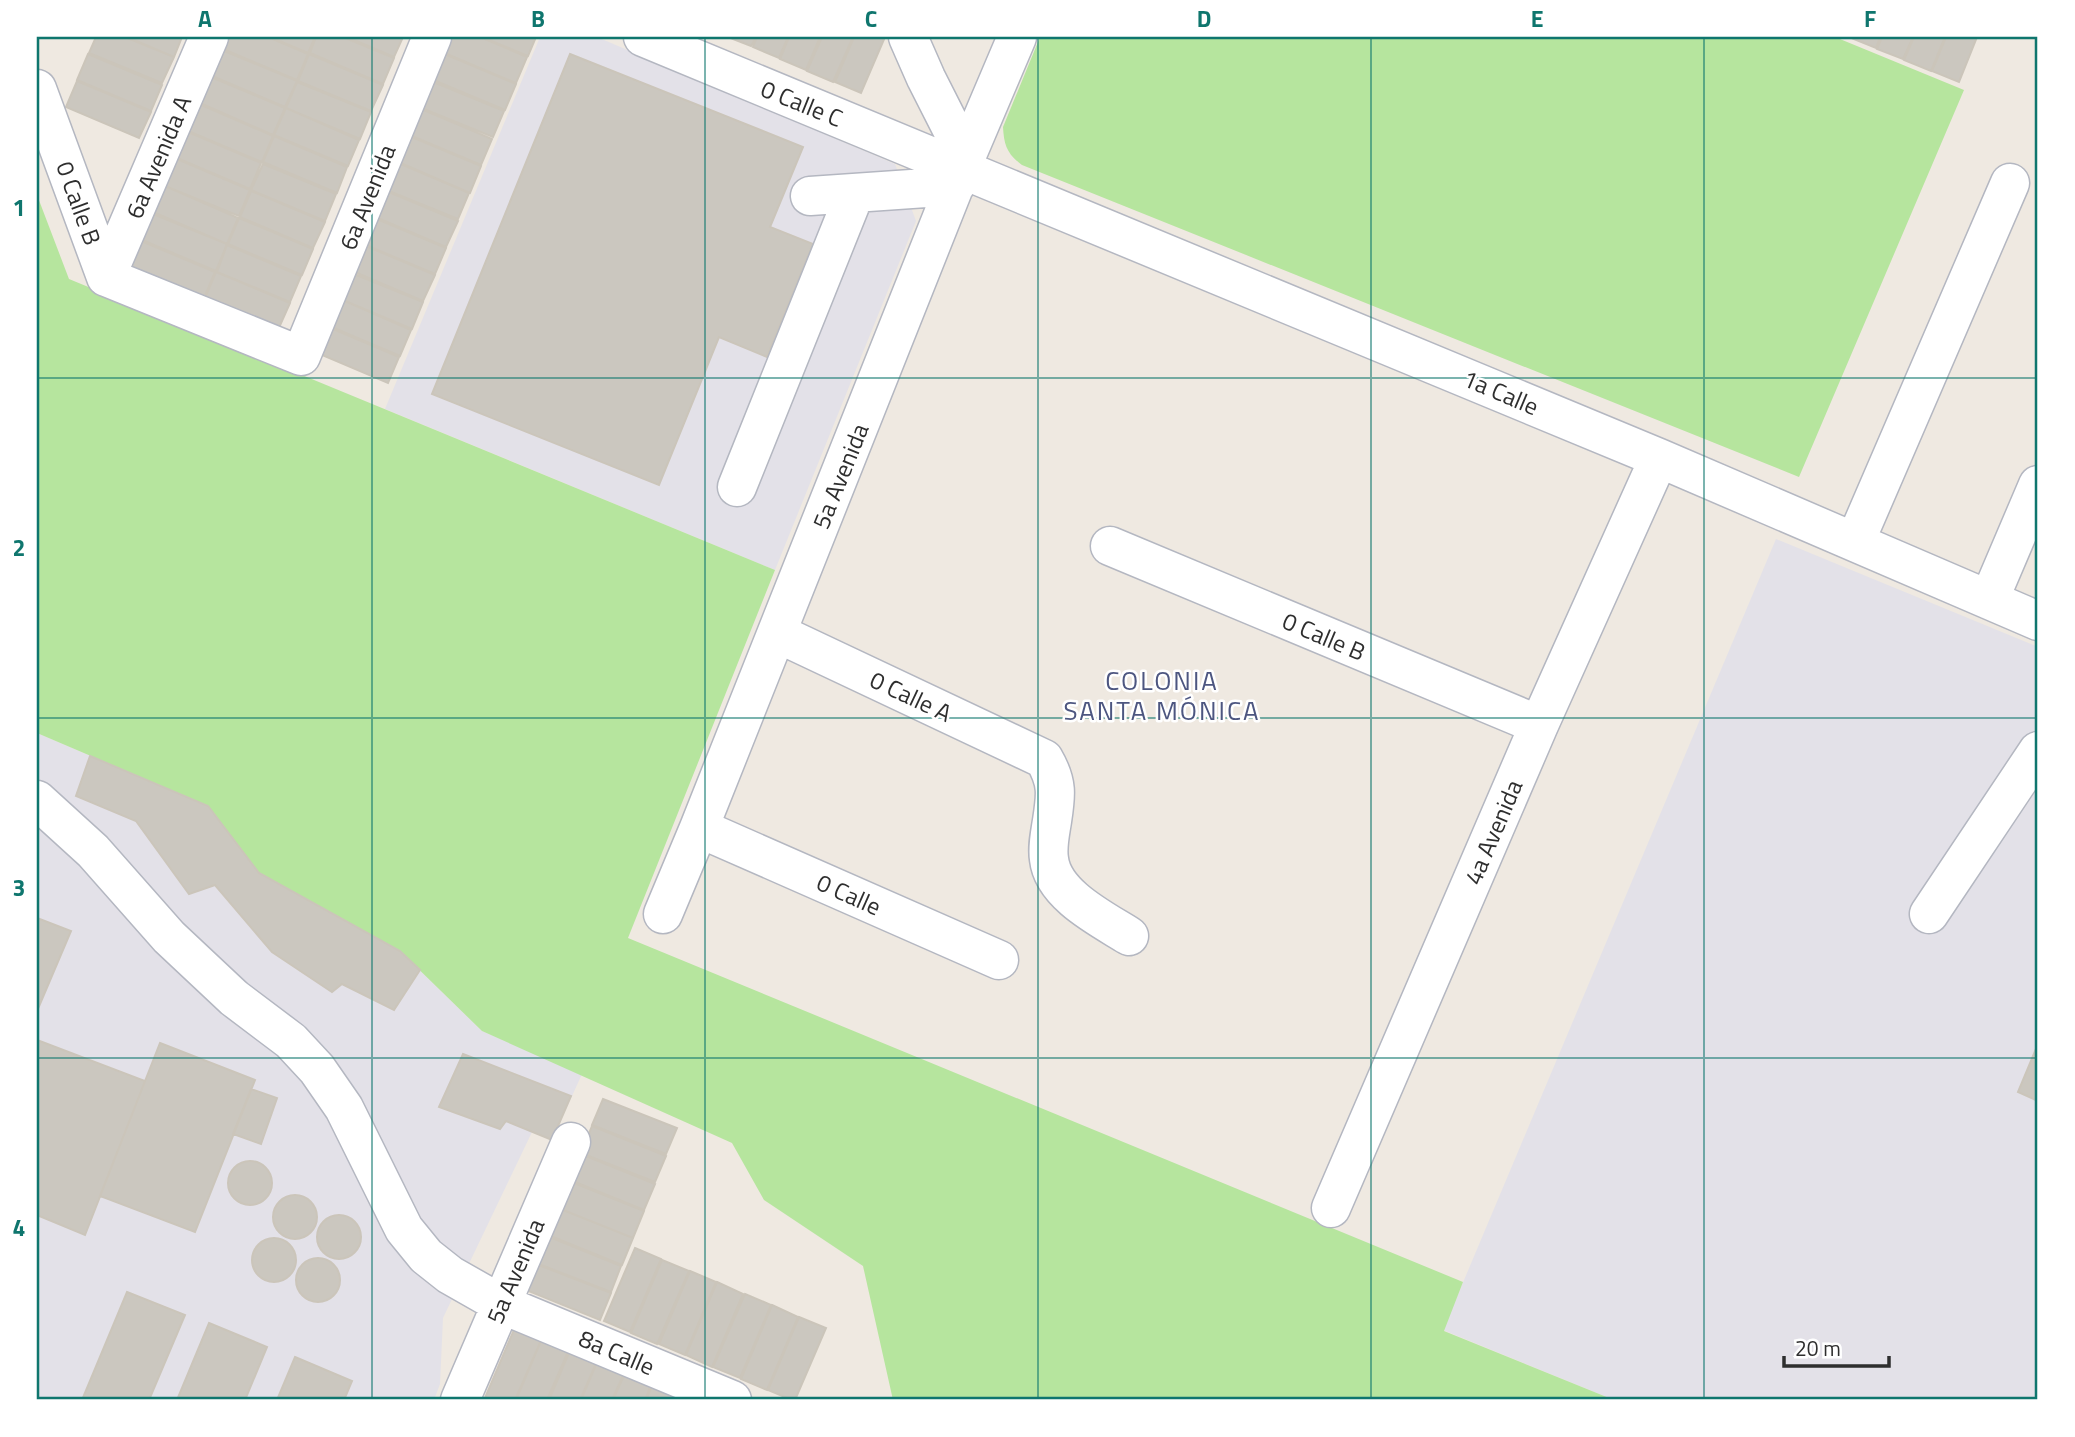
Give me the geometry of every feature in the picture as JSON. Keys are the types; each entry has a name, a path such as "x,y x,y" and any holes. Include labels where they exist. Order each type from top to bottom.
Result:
{"street":[{"name":"6a Avenida A","path":"106,277 209,37"},
{"name":"6a Avenida","path":"106,277 301,356 432,37"},
{"name":"0 Calle C","path":"643,37 961,171"},
{"path":"810,196 856,193 961,171 908,37"},
{"name":"5a Avenida","path":"663,914 1017,37"},
{"name":"0 Calle B","path":"37,89 106,277"},
{"name":"1a Calle","path":"961,171 1660,458 2038,621"},
{"path":"1855,542 2010,183"},
{"path":"737,487 856,193"},
{"name":"4a Avenida","path":"1331,1208 1539,725 1660,458"},
{"path":"1989,600 2038,485"},
{"name":"0 Calle B","path":"1110,546 1539,725"},
{"name":"0 Calle A","path":"777,633 1044,759 1054,776 1056,794 1048,848 1049,862 1058,881 1074,900 1129,936"},
{"path":"1929,914 2038,751"},
{"name":"8a Calle","path":"37,800 93,851 169,937 234,998 291,1041 317,1069 344,1108 404,1229 426,1255 450,1275 501,1304 732,1400"},
{"name":"0 Calle","path":"699,828 999,960"},
{"name":"5a Avenida","path":"460,1400 571,1142"}],"shaded area":[{"path":"540,37 597,37 895,164 916,221 775,570 385,409"},
{"path":"1776,539 2038,647 2038,1400 1614,1400 1443,1330"},
{"path":"37,733 208,806 259,873 400,951 482,1031 582,1074 552,1140 532,1132 443,1318 440,1384 434,1400 37,1400"}],"green space":[{"path":"1040,37 1835,37 1964,90 1799,477 1022,165 1007,149 1003,127"},
{"path":"37,195 69,279 775,570 628,938 1463,1282 1444,1331 1614,1400 893,1400 863,1266 764,1200 732,1143 482,1031 400,951 259,873 208,806 37,733"}],"building":[{"path":"96,37 125,37 174,57 162,83 89,53"},
{"path":"127,37 182,37 174,57"},
{"path":"228,37 268,37 308,54 297,80 223,49"},
{"path":"270,37 315,37 308,53"},
{"path":"316,37 343,37 394,58 383,84 310,53"},
{"path":"347,37 403,37 394,57"},
{"path":"449,37 480,37 527,57 516,83 442,52"},
{"path":"482,37 536,37 528,56"},
{"path":"728,37 756,37 751,46"},
{"path":"757,37 788,37 779,58 753,47"},
{"path":"789,37 820,37 806,70 780,59"},
{"path":"822,37 853,37 833,82 807,71"},
{"path":"854,37 885,37 861,93 835,82"},
{"path":"1849,37 1880,37 1876,48"},
{"path":"1882,37 1913,37 1903,59 1877,49"},
{"path":"1914,37 1945,37 1931,71 1904,60"},
{"path":"1946,37 1977,37 1959,82 1932,71"},
{"path":"222,50 297,81 285,107 212,76"},
{"path":"442,53 516,84 505,110 431,79"},
{"path":"88,54 162,85 151,111 77,80"},
{"path":"309,54 383,85 371,111 298,81"},
{"path":"570,54 803,147 770,227 813,244 767,357 719,337 659,485 432,394"},
{"path":"211,77 285,108 273,135 200,103"},
{"path":"77,81 151,112 139,138 66,107"},
{"path":"431,81 504,111 493,137 419,107"},
{"path":"297,82 371,112 360,139 286,108"},
{"path":"199,104 273,136 262,162 188,131"},
{"path":"286,108 359,140 348,166 274,135"},
{"path":"419,108 492,139 481,165 407,134"},
{"path":"188,132 261,163 250,189 177,158"},
{"path":"407,135 481,166 470,193 396,161"},
{"path":"274,136 347,167 337,193 263,162"},
{"path":"177,159 250,190 239,216 165,186"},
{"path":"396,162 469,193 458,219 384,189"},
{"path":"263,164 336,194 325,221 251,190"},
{"path":"165,186 238,218 227,244 153,212"},
{"path":"384,190 458,221 446,247 373,216"},
{"path":"251,191 325,222 313,248 240,217"},
{"path":"153,214 227,244 216,271 142,240"},
{"path":"372,217 446,248 435,274 361,243"},
{"path":"239,218 313,249 302,275 228,244"},
{"path":"141,241 215,272 204,298 130,267"},
{"path":"361,244 435,275 423,301 350,270"},
{"path":"227,245 301,276 290,302 217,272"},
{"path":"216,272 290,303 278,330 205,298"},
{"path":"349,272 423,302 412,329 338,298"},
{"path":"338,298 411,330 400,356 327,325"},
{"path":"326,326 399,357 388,383 315,352"},
{"path":"90,756 208,806 259,873 400,951 420,970 394,1010 342,984 332,992 272,952 215,885 189,894 136,821 76,796"},
{"path":"37,918 71,931 37,1011"},
{"path":"37,1040 145,1081 85,1235 37,1215"},
{"path":"160,1043 255,1080 195,1232 100,1196"},
{"path":"2038,1044 2038,1101 2018,1092"},
{"path":"463,1054 571,1096 552,1140 506,1121 500,1129 439,1107"},
{"path":"251,1089 277,1098 261,1144 233,1134"},
{"path":"603,1099 677,1128 666,1154 592,1125"},
{"path":"592,1126 666,1156 655,1182 581,1153"},
{"path":"581,1154 655,1184 644,1210 570,1180"},
{"path":"250,1161 266,1167 272,1183 266,1199 250,1205 234,1199 228,1183 234,1167"},
{"path":"569,1181 644,1211 633,1238 558,1208"},
{"path":"295,1195 311,1201 317,1217 311,1233 295,1239 279,1233 273,1217 279,1201"},
{"path":"558,1208 633,1238 622,1265 548,1235"},
{"path":"339,1215 355,1221 361,1237 355,1253 339,1259 323,1253 317,1237 323,1221"},
{"path":"547,1236 621,1266 611,1292 536,1263"},
{"path":"274,1238 290,1244 296,1260 290,1276 274,1282 258,1276 252,1260 258,1244"},
{"path":"635,1248 661,1259 630,1332 604,1321"},
{"path":"318,1258 334,1264 340,1280 334,1296 318,1302 302,1296 296,1280 302,1264"},
{"path":"662,1260 689,1271 657,1344 631,1333"},
{"path":"536,1264 611,1293 600,1320 526,1290"},
{"path":"690,1271 716,1282 685,1355 659,1344"},
{"path":"717,1282 743,1294 712,1367 686,1355"},
{"path":"127,1292 185,1315 149,1400 82,1400"},
{"path":"745,1294 771,1305 740,1378 713,1367"},
{"path":"772,1305 798,1317 767,1390 741,1379"},
{"path":"799,1317 826,1328 795,1400 792,1400 768,1390"},
{"path":"209,1323 267,1347 245,1400 177,1400"},
{"path":"516,1325 543,1336 515,1400 490,1400 485,1398"},
{"path":"543,1336 570,1347 547,1400 516,1400"},
{"path":"571,1348 598,1359 580,1400 549,1400"},
{"path":"295,1357 352,1381 344,1400 277,1400"},
{"path":"598,1360 625,1371 612,1400 581,1400"},
{"path":"626,1371 652,1382 645,1400 613,1400"},
{"path":"653,1383 680,1394 677,1400 646,1400"}],"district":[{"name":"COLONIA SANTA MÓNICA","path":"1162,695"}]}
